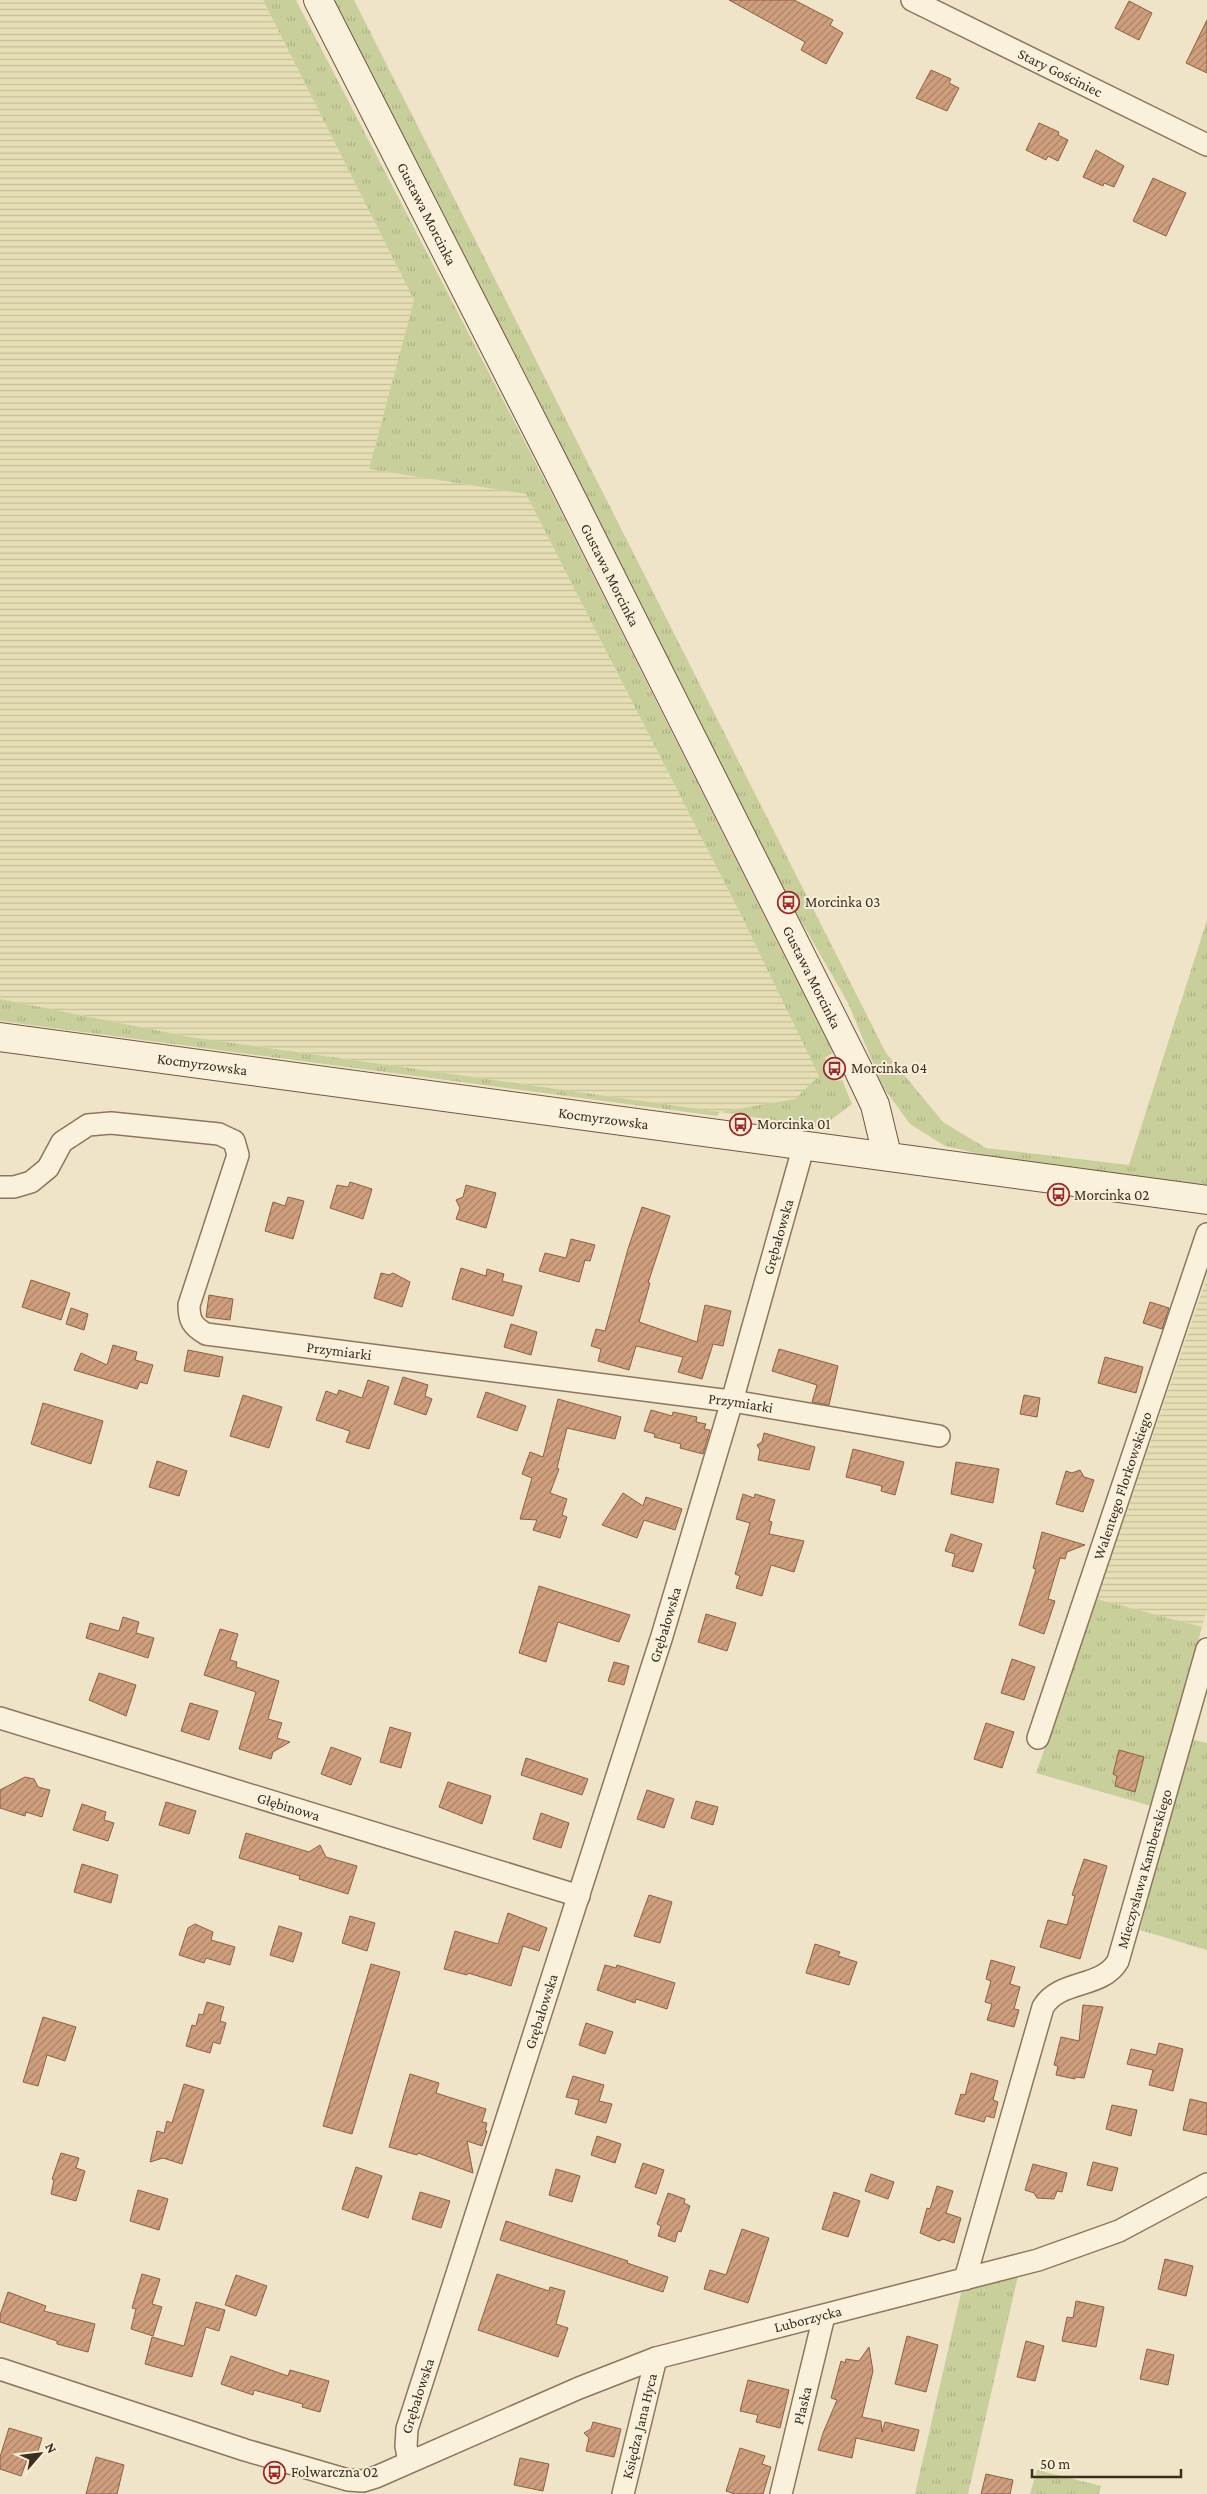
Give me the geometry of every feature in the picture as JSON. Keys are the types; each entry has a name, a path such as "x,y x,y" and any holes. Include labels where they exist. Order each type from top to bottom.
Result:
{"street":[{"name":"Gustawa Morcinka","path":"318,0 561,477 857,1067 875,1105 887,1155"},
{"name":"Stary Gościniec","path":"912,0 1207,145"},
{"name":"Kocmyrzowska","path":"0,1037 887,1155 1207,1200"},
{"name":"Przymiarki","path":"0,1187 14,1188 31,1182 48,1168 62,1142 88,1125 111,1124 219,1134 234,1141 238,1155 189,1305 189,1319 196,1328 206,1334 732,1402 939,1436"},
{"name":"Grębałowska","path":"409,2462 406,2446 407,2429 659,1644 732,1402 804,1145"},
{"name":"Walentego Florkowskiego","path":"1038,1738 1207,1234"},
{"name":"Mieczysława Kamberskiego","path":"965,2279 1042,2007 1060,1991 1112,1970 1118,1961 1207,1649"},
{"name":"Głębinowa","path":"0,1718 579,1896"},
{"name":"Luborzycka","path":"409,2462 578,2388 656,2358 1038,2260 1119,2231 1207,2184"},
{"name":"Płaska","path":"780,2494 824,2316"},
{"name":"Księdza Jana Hyca","path":"623,2494 656,2358"},
{"path":"0,2369 245,2450 370,2487 409,2462"}],"shaded area":[{"path":"0,0 263,0 414,300 369,469 526,494 741,915 820,1076 795,1099 720,1112 190,1037 0,999"},
{"path":"1207,1277 1207,1609 1202,1627 1097,1599"}],"green space":[{"path":"263,0 296,0 555,500 833,1053 825,1058 836,1081 842,1080 852,1104 820,1128 720,1112 795,1099 819,1076 741,915 526,494 369,469 414,300"},
{"path":"330,0 354,0 886,1053 943,1122 986,1148 1129,1165 1207,920 1207,1185 997,1158 945,1146 910,1124 883,1087 848,1003 770,867"},
{"path":"0,999 190,1037 720,1112 717,1116 0,1021"},
{"path":"1097,1599 1202,1627 1151,1806 1036,1773"},
{"path":"1187,1738 1207,1743 1207,1950 1140,1930"},
{"path":"1018,2276 968,2494 915,2494 962,2289"},
{"path":"1037,2470 1101,2486 1099,2494 1030,2494"}],"building":[{"path":"729,0 794,0 833,20 830,25 843,33 826,64 801,50 805,42"},
{"path":"1129,1 1152,13 1139,40 1115,28"},
{"path":"1207,20 1207,73 1186,63"},
{"path":"931,70 951,79 949,83 959,88 947,111 916,98"},
{"path":"1039,123 1059,132 1058,135 1068,140 1058,161 1048,156 1046,160 1026,150"},
{"path":"1096,150 1124,166 1114,187 1104,183 1103,186 1083,177"},
{"path":"1153,178 1186,193 1166,236 1133,221"},
{"path":"350,1182 372,1189 363,1219 330,1208 337,1185 348,1187"},
{"path":"466,1185 496,1193 486,1228 456,1219 460,1208 456,1200 463,1197"},
{"path":"288,1197 304,1201 293,1239 265,1231 273,1202 285,1206"},
{"path":"642,1207 670,1216 648,1283 650,1283 639,1322 697,1342 705,1305 731,1311 723,1346 713,1344 702,1379 678,1372 683,1357 636,1346 629,1370 598,1361 601,1349 591,1346 596,1329 605,1331"},
{"path":"571,1239 595,1245 590,1261 585,1260 579,1282 539,1271 545,1253 566,1258"},
{"path":"461,1268 486,1276 487,1269 504,1274 502,1281 522,1286 513,1316 452,1299"},
{"path":"381,1273 389,1275 393,1273 410,1282 402,1307 374,1298"},
{"path":"31,1280 70,1293 61,1320 22,1307"},
{"path":"209,1295 233,1299 230,1320 206,1317"},
{"path":"1150,1302 1169,1308 1162,1329 1143,1323"},
{"path":"71,1308 88,1314 84,1330 66,1324"},
{"path":"511,1324 537,1332 531,1355 504,1347"},
{"path":"113,1345 137,1352 135,1360 153,1365 147,1384 140,1382 137,1389 74,1370 81,1353 107,1365"},
{"path":"779,1349 838,1366 829,1405 812,1402 817,1385 772,1371"},
{"path":"188,1350 223,1357 219,1377 184,1371"},
{"path":"1105,1357 1143,1367 1136,1393 1098,1383"},
{"path":"403,1377 428,1385 425,1396 432,1399 426,1415 394,1404"},
{"path":"368,1380 389,1387 369,1449 346,1442 350,1431 316,1420 326,1391 337,1395 339,1390 362,1398"},
{"path":"486,1392 526,1406 517,1431 477,1417"},
{"path":"243,1395 282,1407 269,1448 230,1436"},
{"path":"1024,1395 1040,1398 1037,1417 1020,1414"},
{"path":"558,1399 621,1417 615,1439 567,1428 557,1468 559,1469 550,1493 567,1499 562,1515 567,1517 560,1538 533,1530 537,1520 520,1519 532,1478 522,1474 530,1452 543,1457"},
{"path":"43,1403 103,1421 91,1464 31,1444"},
{"path":"651,1410 672,1416 673,1412 697,1417 696,1422 706,1424 704,1429 710,1430 703,1454 680,1448 681,1444 654,1437 655,1434 644,1431"},
{"path":"764,1433 815,1447 809,1470 758,1460 760,1450 757,1445 762,1442"},
{"path":"853,1449 904,1462 895,1495 881,1491 882,1486 846,1477"},
{"path":"157,1461 187,1471 179,1496 149,1487"},
{"path":"956,1462 999,1469 993,1503 951,1494"},
{"path":"1080,1470 1084,1477 1094,1480 1083,1512 1056,1504 1066,1471 1072,1473"},
{"path":"623,1493 643,1506 646,1497 682,1509 675,1530 644,1520 637,1538 602,1525"},
{"path":"743,1494 754,1498 755,1494 775,1500 769,1521 772,1522 769,1534 804,1541 794,1572 771,1565 762,1596 736,1588 740,1576 735,1574 750,1523 736,1519"},
{"path":"1042,1532 1085,1545 1067,1552 1065,1559 1060,1558 1048,1599 1055,1601 1044,1634 1019,1625 1036,1569 1033,1568"},
{"path":"951,1534 982,1544 973,1572 952,1566 955,1554 945,1551"},
{"path":"539,1586 630,1615 619,1642 558,1622 546,1662 519,1653"},
{"path":"706,1614 736,1623 727,1651 698,1642"},
{"path":"123,1617 139,1622 136,1633 154,1638 148,1658 86,1638 90,1623 119,1631"},
{"path":"220,1629 238,1634 230,1660 237,1662 236,1667 279,1681 268,1719 282,1723 277,1738 290,1742 273,1752 271,1759 239,1749 256,1692 204,1675"},
{"path":"1012,1659 1035,1667 1024,1700 1001,1693"},
{"path":"614,1662 629,1666 624,1685 608,1681"},
{"path":"99,1673 136,1685 126,1716 89,1700"},
{"path":"190,1703 218,1711 209,1740 181,1731"},
{"path":"986,1723 1014,1732 1002,1768 974,1759"},
{"path":"390,1727 411,1733 401,1768 380,1762"},
{"path":"331,1747 361,1758 351,1785 321,1774"},
{"path":"1119,1750 1144,1757 1135,1792 1115,1786 1117,1776 1113,1774"},
{"path":"526,1758 588,1779 582,1795 521,1775"},
{"path":"25,1777 34,1779 38,1787 50,1790 42,1817 26,1812 25,1816 0,1808 0,1790"},
{"path":"448,1782 491,1796 482,1824 439,1807"},
{"path":"647,1790 674,1799 664,1828 637,1819"},
{"path":"696,1801 718,1807 713,1825 691,1818"},
{"path":"166,1802 196,1811 189,1834 159,1825"},
{"path":"82,1804 106,1812 104,1820 114,1823 108,1841 73,1830"},
{"path":"541,1813 569,1823 561,1848 533,1839"},
{"path":"246,1833 309,1852 320,1845 326,1857 357,1866 348,1894 299,1879 300,1876 239,1858"},
{"path":"1084,1859 1107,1866 1080,1959 1040,1947 1048,1920 1067,1925 1075,1896 1072,1895"},
{"path":"82,1864 118,1875 111,1903 74,1892"},
{"path":"649,1895 672,1902 660,1943 634,1936"},
{"path":"508,1913 547,1928 539,1951 523,1946 511,1986 468,1973 467,1975 444,1969 455,1931 498,1944"},
{"path":"350,1916 375,1923 367,1951 342,1943"},
{"path":"195,1924 213,1932 211,1940 235,1947 230,1965 206,1958 204,1963 179,1955 188,1928"},
{"path":"279,1926 302,1933 293,1962 270,1955"},
{"path":"815,1944 840,1952 838,1956 857,1962 849,1985 806,1973"},
{"path":"991,1960 1015,1967 1010,1984 1020,1987 1014,2009 1019,2010 1014,2027 987,2020 992,2004 985,2002 991,1981 986,1979"},
{"path":"371,1964 400,1972 352,2134 323,2126"},
{"path":"605,1965 616,1968 617,1965 675,1983 667,2009 636,1999 635,2003 597,1990"},
{"path":"207,2002 224,2007 220,2021 226,2023 220,2044 213,2042 210,2053 186,2046 192,2025 196,2026 199,2014 203,2015"},
{"path":"1083,2005 1103,2007 1084,2078 1075,2077 1075,2079 1056,2075 1058,2066 1054,2065 1061,2037 1079,2041"},
{"path":"43,2017 76,2027 65,2061 47,2055 38,2086 23,2082"},
{"path":"586,2023 613,2032 605,2054 579,2045"},
{"path":"1159,2043 1183,2049 1173,2091 1149,2085 1153,2070 1127,2064 1131,2049 1156,2055"},
{"path":"971,2073 998,2081 993,2100 998,2102 994,2118 986,2116 984,2122 955,2114 961,2094 965,2095"},
{"path":"410,2074 439,2083 436,2093 486,2109 482,2122 487,2123 485,2131 487,2131 482,2146 467,2141 473,2173 418,2153 417,2155 389,2147"},
{"path":"573,2076 604,2085 599,2101 612,2104 606,2123 575,2114 579,2100 566,2097"},
{"path":"184,2084 204,2090 182,2164 163,2158 150,2162 157,2131 164,2133 167,2121 172,2123"},
{"path":"1190,2099 1207,2103 1207,2135 1183,2130"},
{"path":"1112,2105 1137,2110 1131,2136 1106,2129"},
{"path":"597,2136 621,2144 615,2163 591,2155"},
{"path":"61,2153 79,2158 76,2168 85,2171 76,2201 51,2194 54,2180 52,2179"},
{"path":"1093,2162 1118,2168 1112,2191 1087,2185"},
{"path":"643,2163 664,2170 656,2194 635,2187"},
{"path":"1033,2164 1067,2173 1062,2192 1057,2191 1054,2199 1037,2198 1034,2193 1025,2190"},
{"path":"356,2167 382,2176 368,2218 342,2209"},
{"path":"556,2169 580,2176 572,2202 549,2195"},
{"path":"871,2174 894,2182 888,2199 865,2191"},
{"path":"937,2186 953,2191 946,2213 961,2218 954,2243 943,2239 939,2241 920,2233 927,2208 930,2209"},
{"path":"138,2190 168,2199 159,2230 130,2221"},
{"path":"420,2192 450,2201 441,2228 412,2219"},
{"path":"834,2192 860,2201 848,2237 822,2229"},
{"path":"668,2193 685,2199 684,2203 690,2206 681,2232 678,2231 675,2242 658,2236 661,2226 657,2224"},
{"path":"506,2221 628,2261 627,2263 668,2277 663,2292 500,2240"},
{"path":"742,2229 769,2238 748,2303 704,2289 710,2270 726,2275"},
{"path":"1165,2259 1193,2266 1186,2296 1158,2289"},
{"path":"142,2274 160,2279 152,2304 162,2307 153,2336 131,2329 136,2309 132,2308"},
{"path":"497,2274 549,2291 550,2287 565,2291 556,2324 568,2328 558,2357 478,2330"},
{"path":"236,2275 267,2286 256,2316 225,2305"},
{"path":"8,2292 46,2306 44,2311 95,2324 88,2352 57,2344 57,2341 0,2322 0,2315"},
{"path":"1076,2301 1104,2307 1096,2347 1062,2341 1067,2317 1073,2318"},
{"path":"196,2302 225,2310 219,2331 206,2327 192,2377 145,2364 152,2337 184,2346"},
{"path":"907,2336 938,2345 926,2392 895,2384"},
{"path":"1026,2341 1044,2346 1035,2381 1017,2377"},
{"path":"869,2347 873,2371 862,2417 881,2421 882,2432 885,2422 919,2430 914,2451 856,2438 852,2458 818,2450 837,2400 831,2398 841,2361 845,2363 846,2359 859,2361"},
{"path":"1147,2349 1174,2355 1168,2385 1140,2379"},
{"path":"231,2356 288,2376 290,2370 329,2381 320,2412 302,2407 303,2404 254,2390 253,2395 221,2384"},
{"path":"748,2380 789,2390 780,2428 756,2422 758,2415 740,2411"},
{"path":"593,2422 621,2429 614,2457 586,2451 589,2438 584,2433 591,2429"},
{"path":"9,2428 42,2438 37,2454 30,2452 21,2476 0,2469 0,2457"},
{"path":"740,2448 765,2456 762,2464 771,2467 763,2494 735,2494 726,2491"},
{"path":"96,2457 124,2465 117,2494 86,2494"},
{"path":"520,2458 549,2464 543,2491 514,2485"},
{"path":"986,2474 1013,2480 1010,2494 981,2494"}],"place":[{"name":"Morcinka 03","path":"789,902"},
{"name":"Morcinka 04","path":"835,1068"},
{"name":"Morcinka 01","path":"741,1124"},
{"name":"Morcinka 02","path":"1058,1195"},
{"name":"Folwarczna 02","path":"275,2472"}]}
